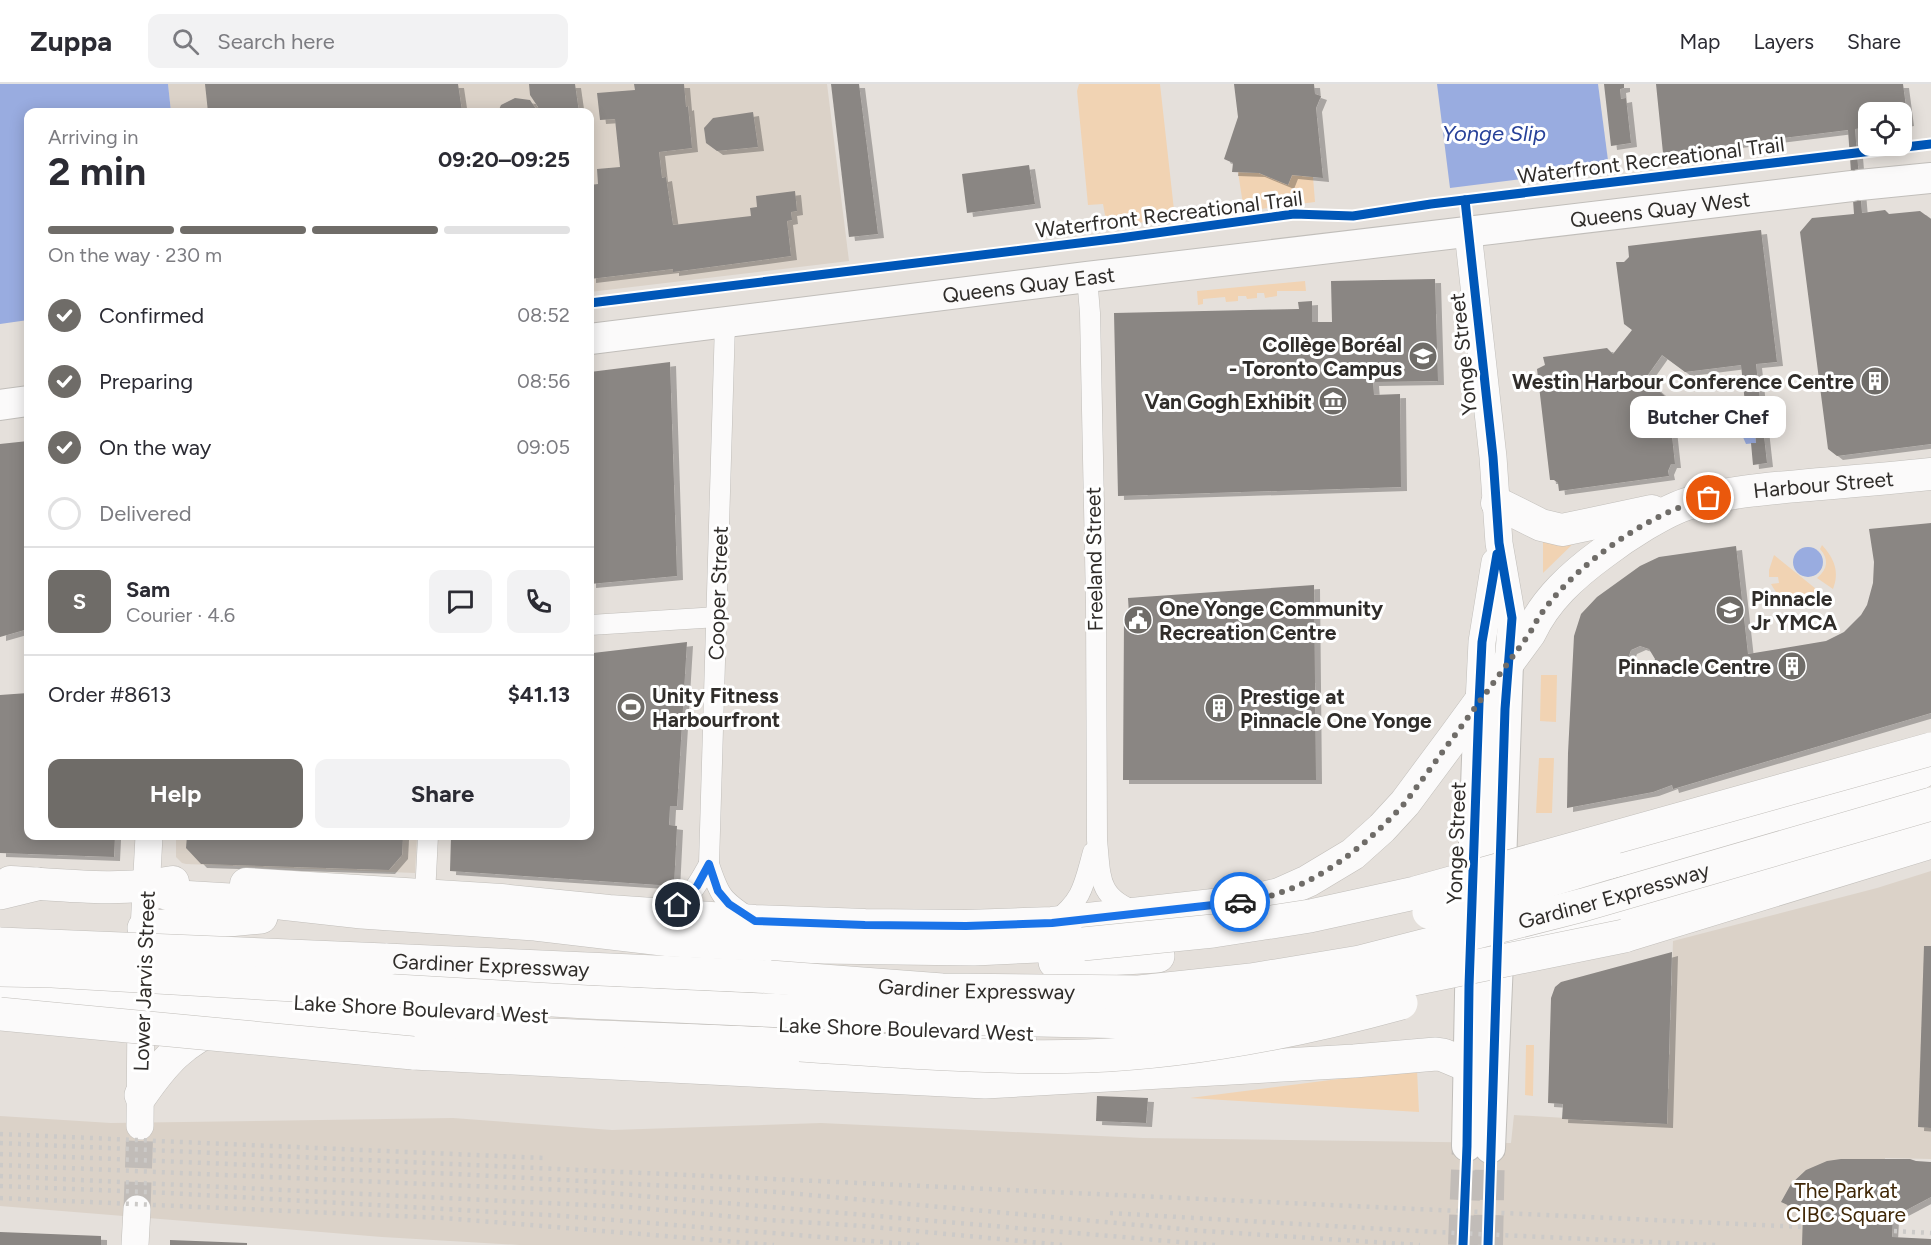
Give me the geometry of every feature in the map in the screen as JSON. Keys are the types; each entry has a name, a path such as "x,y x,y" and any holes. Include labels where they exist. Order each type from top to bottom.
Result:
{"highway":[{"name":"Harbour Street","path":"1479,703 1530,633 1537,617 1548,602 1588,563 1621,540 1688,503 1778,487 1931,474"},
{"path":"1497,503 1533,522 1562,530 1688,503"},
{"path":"0,882 119,888 147,887 180,881 425,895 755,921 865,925 966,926 1052,923 1249,901 1279,894 1308,881 1353,854 1405,803 1479,703"},
{"path":"147,887 179,897 536,924 671,940 820,947 974,949 1095,943 1213,931 1322,913 1415,893 1931,749"},
{"path":"770,977 863,966 955,968 1158,956 1291,938 1419,914 1513,891 1607,863 1755,825 1918,774"},
{"name":"Gardiner Expressway","path":"0,944 770,977 942,990 1139,992 1251,980 1360,962 1561,910 1931,804"},
{"name":"Lake Shore Boulevard West","path":"0,990 1020,1036 1137,1022 1287,994 1485,951 1663,902 1931,821"},
{"name":"Gardiner Expressway","path":"0,970 942,1018 1135,1022 1330,996 1624,936 1931,842"},
{"path":"0,893 37,884"},
{"path":"144,928 281,915 362,912"},
{"path":"141,996 242,1017 374,1028 800,1045 962,1055 1087,1056 1204,1045 1301,1029 1399,1004 1624,936"},
{"path":"0,1014 413,1053 986,1082 1417,1055 1443,1055 1467,1065"},
{"path":"141,1111 161,1065 180,1048 212,1029 242,1017"},
{"path":"751,1070 866,1060 1020,1036"}],"main road":[{"name":"Queens Quay West","path":"1468,232 1931,178"},
{"name":"Queens Quay East","path":"594,339 1468,232"},
{"name":"Yonge Street","path":"1468,232 1497,503 1499,543 1512,618 1501,835 1485,951 1467,1065 1478,1147 1485,951 1479,703 1482,642 1499,543"},
{"path":"0,405 24,402"},
{"name":"Lower Jarvis Street","path":"141,1111 141,996 149,840"},
{"path":"135,1245 137,1209"}],"street":[{"name":"Freeland Street","path":"1087,277 1090,313 1096,603 1097,840 1101,878 1108,896 1124,908 1140,914"},
{"name":"Cooper Street","path":"725,323 709,864 718,891 723,898 755,921"},
{"path":"594,625 718,617"},
{"path":"425,895 428,840"},
{"name":"Freeland Street","path":"1052,923 1073,905 1080,894 1097,840"},
{"name":"Cooper Street","path":"654,914 678,905 697,886 709,864"}],"shaded area":[{"path":"168,84 827,84 849,261 594,292 594,108 171,108"},
{"path":"1079,84 1160,84 1175,219 1107,226 1103,204 1088,205 1077,91"},
{"path":"1238,172 1259,173 1288,185 1292,175 1313,177 1315,202 1244,211"},
{"path":"1305,281 1306,291 1277,291 1277,296 1265,298 1264,293 1257,293 1257,298 1247,299 1246,296 1238,296 1238,301 1226,302 1225,297 1203,299 1203,304 1198,305 1197,291"},
{"path":"1580,537 1543,573 1543,542"},
{"path":"1822,545 1835,565 1836,577 1833,589 1817,578 1826,564 1825,556 1820,549"},
{"path":"1774,555 1826,597 1803,605 1788,602 1782,598 1771,584 1779,583 1778,577 1769,577"},
{"path":"1541,675 1557,675 1556,722 1540,721"},
{"path":"1539,758 1554,758 1552,813 1536,813"},
{"path":"176,840 417,840 415,873 186,864 176,857"},
{"path":"1931,871 1931,1159 1885,1158 1882,1245 520,1245 382,1237 0,1206 0,1116 111,1123 453,1118 612,1130 821,1123 1143,1138 1511,1143 1514,1115 1667,1124 1673,941 1877,888"},
{"path":"1526,1045 1534,1045 1533,1096 1525,1095"},
{"path":"1417,1069 1419,1112 1190,1098"}],"water":[{"path":"0,84 168,84 171,108 24,108 24,321 0,324"},
{"name":"Yonge Slip","path":"1437,84 1598,84 1609,168 1450,188"},
{"path":"1752,402 1756,443 1746,444 1739,428 1741,404"},
{"path":"1808,547 1819,551 1823,562 1819,573 1808,577 1797,573 1793,562 1797,551"}],"building":[{"path":"205,84 458,84 462,108 208,108"},
{"path":"529,84 575,84 578,108 538,108 530,95"},
{"path":"634,84 684,84 692,148 659,152 662,178 666,177 673,225 751,216 750,208 757,207 756,196 795,191 797,211 791,212 792,220 787,221 791,256 673,272 673,269 594,279 594,184 598,184 597,169 620,167 615,119 600,120 597,93 635,90"},
{"path":"831,84 859,84 878,234 849,237"},
{"path":"1234,84 1314,84 1315,94 1321,96 1316,108 1323,178 1292,175 1288,185 1259,173 1232,172 1233,163 1224,159 1238,117"},
{"path":"1604,84 1624,84 1624,88 1620,89 1621,99 1626,98 1631,143 1611,146"},
{"name":"Westin Harbour Conference Centre","path":"1656,84 1903,84 1905,102 1858,102 1856,142 1862,213 1885,210 1889,214 1920,211 1931,219 1931,444 1837,456 1828,449 1800,232 1812,218 1854,214 1848,130 1663,153"},
{"path":"515,98 530,100 535,108 500,108 501,105"},
{"path":"753,112 758,147 717,151 706,143 704,128 713,118"},
{"path":"1029,165 1035,204 967,213 962,174"},
{"path":"1761,230 1777,362 1756,364 1767,463 1753,465 1751,443 1756,443 1752,402 1745,403 1741,365 1685,372 1662,355 1645,379 1668,399 1675,464 1671,464 1668,471 1669,476 1559,491 1558,483 1550,480 1537,369 1545,365 1543,357 1607,348 1613,354 1632,330 1624,324 1616,262 1624,262 1629,257 1628,246"},
{"path":"1435,279 1438,381 1373,382 1374,395 1400,394 1401,487 1118,496 1114,313 1299,309 1298,302 1312,301 1312,322 1332,322 1331,281"},
{"path":"670,362 677,576 594,584 594,372"},
{"path":"24,441 24,630 0,637 0,444"},
{"name":"Pinnacle Centre","path":"1931,523 1931,713 1673,789 1672,785 1653,792 1567,808 1574,636 1581,614 1597,597 1640,566 1659,557 1736,546 1748,654 1826,641 1844,632 1861,615 1867,605 1873,583 1874,562 1869,529","holes":["1640,646 1649,649 1655,659 1651,670 1643,674 1634,673 1627,661 1631,650"]},
{"name":"Prestige at Pinnacle One Yonge","path":"1314,585 1316,780 1123,780 1124,619 1129,614 1128,598"},
{"path":"687,642 677,806 670,806 669,825 677,826 674,886 450,871 451,840 594,840 594,653"},
{"path":"24,693 24,840 115,840 114,857 0,853 0,695"},
{"path":"187,840 403,840 402,855 389,870 201,864 186,848"},
{"path":"1924,946 1931,946 1931,1128 1918,1127"},
{"path":"1672,952 1667,1124 1562,1119 1563,1104 1548,1103 1551,998 1555,987 1561,982"},
{"path":"1097,1096 1148,1098 1146,1123 1096,1121"},
{"name":"The Park at CIBC Square","path":"1910,1159 1931,1162 1931,1197 1893,1217 1892,1237 1931,1239 1931,1245 1802,1245 1803,1212 1781,1202 1791,1184 1806,1170 1827,1161"},
{"path":"0,1232 101,1236 101,1245 0,1245"},
{"path":"170,1240 247,1243 247,1245 170,1245"}],"tunnel":[{"path":"137,1209 140,1126"},
{"path":"1463,1245 1467,1146"},
{"path":"1488,1245 1490,1148"}],"railway":[{"path":"0,1134 543,1158"},
{"path":"0,1143 1803,1227"},
{"path":"0,1154 456,1174 777,1192 1203,1231 1420,1245"},
{"path":"0,1165 584,1191 1215,1245"},
{"path":"0,1176 628,1207 1062,1245"},
{"path":"0,1186 168,1193 564,1216 919,1245"},
{"path":"0,1198 444,1218 774,1245"},
{"path":"1110,1213 1435,1232 1716,1245"},
{"path":"1894,1231 1931,1233"}],"cycle path":[{"name":"Waterfront Recreational Trail","path":"594,303 1120,238 1294,214 1353,216 1431,204 1931,144"},
{"path":"1465,200 1493,457 1499,543 1512,618 1505,709 1488,1245"},
{"path":"1463,1245 1469,986 1482,642 1497,554"}],"way so far":[{"path":"1240,902 1279,894 1308,881 1353,854 1405,803 1530,633 1537,617 1561,588 1588,563 1621,540 1688,503 1709,498"}],"place":[{"name":"Collège Boréal - Toronto Campus","path":"1423,356"},
{"name":"Westin Harbour Conference Centre","path":"1875,381"},
{"name":"Van Gogh Exhibit","path":"1333,401"},
{"name":"Butcher Chef","path":"1709,498"},
{"name":"Pinnacle Jr YMCA","path":"1730,610"},
{"name":"One Yonge Community Recreation Centre","path":"1138,620"},
{"name":"Pinnacle Centre","path":"1792,666"},
{"name":"Unity Fitness Harbourfront","path":"631,707"},
{"name":"Prestige at Pinnacle One Yonge","path":"1219,708"}],"route":[{"path":"678,905 697,886 709,864 718,891 729,904 755,921 966,926 1052,923 1240,902"}]}
